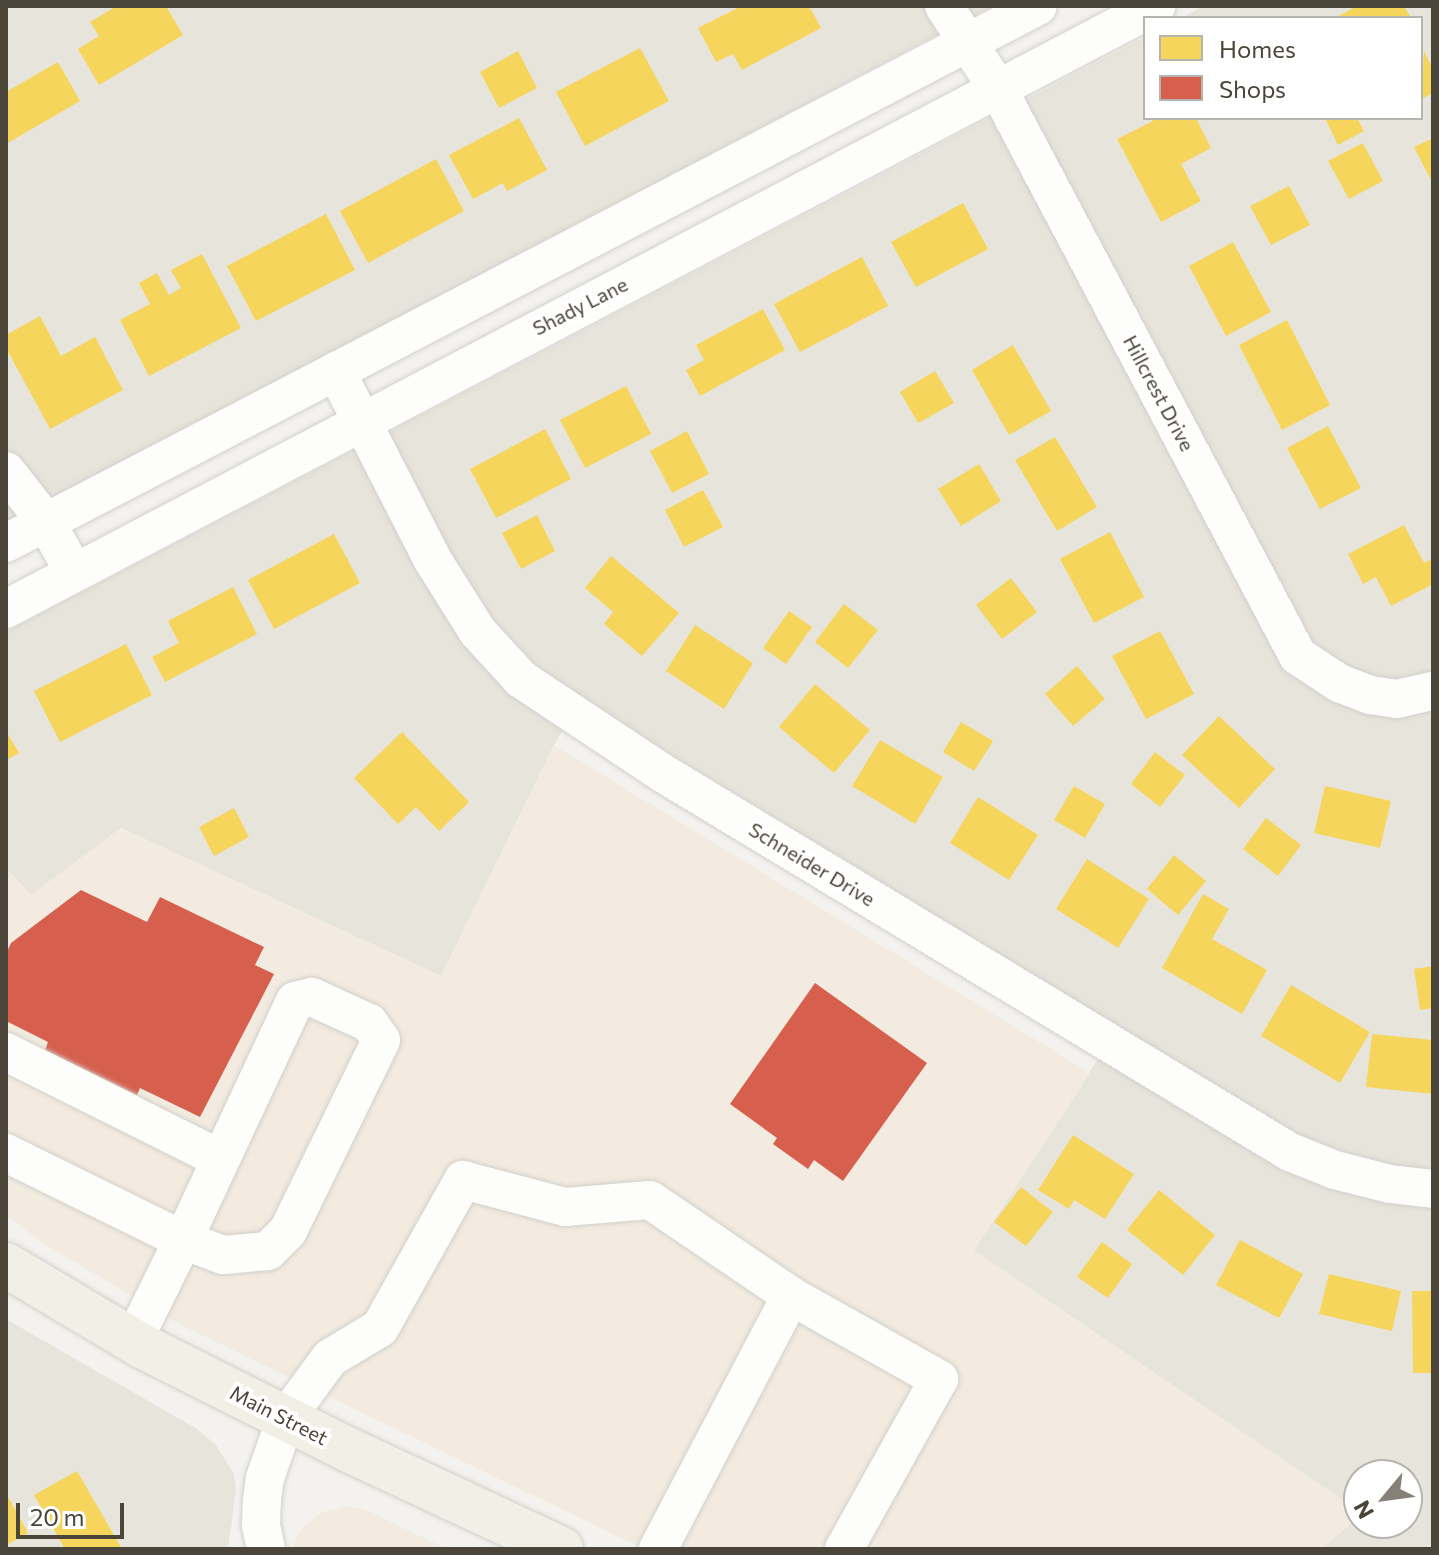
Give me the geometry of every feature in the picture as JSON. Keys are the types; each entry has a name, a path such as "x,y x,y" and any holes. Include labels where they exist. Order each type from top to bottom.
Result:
{"main road":[{"name":"Main Street","path":"6,1265 133,1341 561,1549"}],"street":[{"name":"Hillcrest Drive","path":"944,6 998,89 1298,656 1339,683 1371,695 1397,699 1433,691"},
{"path":"6,543 1038,6"},
{"name":"Shady Lane","path":"6,609 1156,6"},
{"name":"Schneider Drive","path":"336,371 432,559 478,632 521,679 664,774 1267,1139 1335,1170 1390,1184 1433,1189"},
{"path":"6,471 46,522 74,572"},
{"path":"6,1153 183,1240 223,1255 268,1251 288,1231 381,1040 369,1023 312,997 295,1001 183,1240 133,1341"},
{"path":"6,1052 219,1158"},
{"path":"266,1549 261,1525 265,1478 286,1418 330,1358 380,1328 463,1180 565,1207 650,1200 791,1296 939,1379 844,1549"},
{"path":"658,1549 791,1296"}],"shaded area":[{"path":"6,6 992,6 6,525"},
{"path":"1204,6 1433,6 1433,1549 1321,1549 1343,1530 1343,1539 1423,1539 1423,1459 1343,1459 1343,1500 973,1250 1119,1027 580,699 554,745 441,976 121,828 31,895 6,868 6,632 1143,38 1143,120 1423,120 1423,16 1185,16"},
{"path":"554,745 1090,1073 974,1251 1343,1500 1343,1530 1321,1549 644,1549 185,1327 47,1246 6,1215 6,868 31,895 121,828 441,976"},
{"path":"6,1319 197,1429 216,1445 234,1474 236,1490 228,1549 6,1549"},
{"path":"345,1506 364,1509 447,1549 292,1549 301,1528 323,1512"}],"building: Homes":[{"path":"117,6 166,6 183,35 99,85 78,49 99,36 90,22"},
{"path":"742,6 809,6 821,28 742,70 733,54 716,62 698,28"},
{"path":"1357,6 1404,6 1410,16 1339,16"},
{"path":"640,48 669,101 585,146 556,92"},
{"path":"518,51 537,88 499,108 480,72"},
{"path":"1424,51 1433,69 1433,93 1423,98"},
{"path":"58,62 80,101 6,144 6,92"},
{"path":"519,118 547,170 507,191 503,183 473,199 449,155"},
{"path":"1197,120 1211,148 1181,164 1201,201 1161,222 1117,139 1153,121"},
{"path":"1326,120 1358,120 1364,131 1338,145"},
{"path":"1433,138 1433,184 1414,147"},
{"path":"1363,143 1383,181 1349,199 1328,161"},
{"path":"436,159 464,211 368,263 340,211"},
{"path":"1289,186 1310,225 1271,245 1250,206"},
{"path":"963,203 988,249 916,287 891,242"},
{"path":"326,214 355,270 256,321 227,266"},
{"path":"1233,242 1271,312 1226,336 1189,266"},
{"path":"202,254 241,328 149,376 120,320 150,304 139,283 157,273 169,295 181,288 171,270"},
{"path":"862,257 888,306 800,352 774,304"},
{"path":"763,309 785,350 700,396 686,370 704,360 696,345"},
{"path":"40,316 61,356 95,337 123,390 50,429 6,348 6,335"},
{"path":"1287,320 1330,405 1282,430 1239,345"},
{"path":"1013,345 1051,411 1009,435 972,370"},
{"path":"935,371 954,403 918,423 900,392"},
{"path":"626,386 651,434 585,468 560,420"},
{"path":"1328,426 1361,488 1320,509 1287,448"},
{"path":"545,429 571,479 496,518 470,469"},
{"path":"687,431 709,474 672,493 650,451"},
{"path":"1055,437 1097,507 1057,531 1015,460"},
{"path":"979,464 1001,501 961,526 938,489"},
{"path":"703,490 723,527 684,547 665,510"},
{"path":"537,515 555,551 521,569 502,533"},
{"path":"1404,525 1424,563 1433,558 1433,584 1391,606 1376,577 1363,584 1348,554"},
{"path":"1110,532 1144,597 1094,623 1060,559"},
{"path":"334,534 360,583 274,629 248,580"},
{"path":"611,556 679,613 642,656 604,624 613,612 585,588"},
{"path":"1011,578 1037,612 1002,639 976,605"},
{"path":"233,587 257,634 165,682 152,657 179,643 168,621"},
{"path":"844,604 878,630 848,668 815,642"},
{"path":"789,611 812,627 786,664 763,648"},
{"path":"695,625 753,663 724,709 666,671"},
{"path":"1160,631 1194,694 1146,719 1112,656"},
{"path":"126,644 152,695 60,742 34,691"},
{"path":"1077,666 1105,699 1073,726 1045,694"},
{"path":"815,684 870,730 834,773 779,727"},
{"path":"1219,716 1275,769 1239,808 1182,755"},
{"path":"961,722 993,741 974,771 943,752"},
{"path":"6,731 19,753 6,760"},
{"path":"402,732 469,802 439,831 416,807 398,824 354,778"},
{"path":"880,740 943,777 915,824 852,786"},
{"path":"1155,752 1185,775 1160,807 1131,784"},
{"path":"1074,786 1105,804 1085,838 1054,820"},
{"path":"1325,786 1391,801 1380,848 1314,833"},
{"path":"978,797 1038,835 1009,880 950,843"},
{"path":"234,808 249,837 214,856 199,827"},
{"path":"1266,818 1301,845 1278,876 1243,849"},
{"path":"1174,855 1206,881 1178,915 1147,889"},
{"path":"1087,859 1149,899 1118,948 1056,909"},
{"path":"1203,894 1229,909 1212,939 1267,970 1242,1014 1162,968"},
{"path":"1433,966 1433,1008 1420,1010 1414,969"},
{"path":"1291,985 1370,1032 1340,1083 1261,1036"},
{"path":"1372,1034 1433,1040 1433,1094 1366,1087"},
{"path":"1073,1135 1134,1174 1105,1219 1074,1200 1069,1209 1038,1190"},
{"path":"1021,1187 1053,1212 1026,1246 994,1222"},
{"path":"1159,1190 1215,1235 1183,1275 1127,1230"},
{"path":"1240,1240 1303,1274 1279,1318 1216,1285"},
{"path":"1102,1242 1132,1264 1108,1298 1077,1277"},
{"path":"1329,1274 1401,1291 1392,1331 1319,1314"},
{"path":"1412,1291 1433,1291 1433,1373 1413,1373"},
{"path":"77,1471 122,1549 65,1549 34,1495"},
{"path":"6,1493 28,1533 6,1545"}],"building: Shops":[{"path":"81,890 147,922 160,897 264,947 255,965 274,974 200,1117 140,1088 137,1095 45,1050 48,1042 6,1021 6,954 11,943"},
{"path":"815,983 927,1063 843,1181 814,1160 808,1169 773,1144 777,1138 730,1104"}]}
